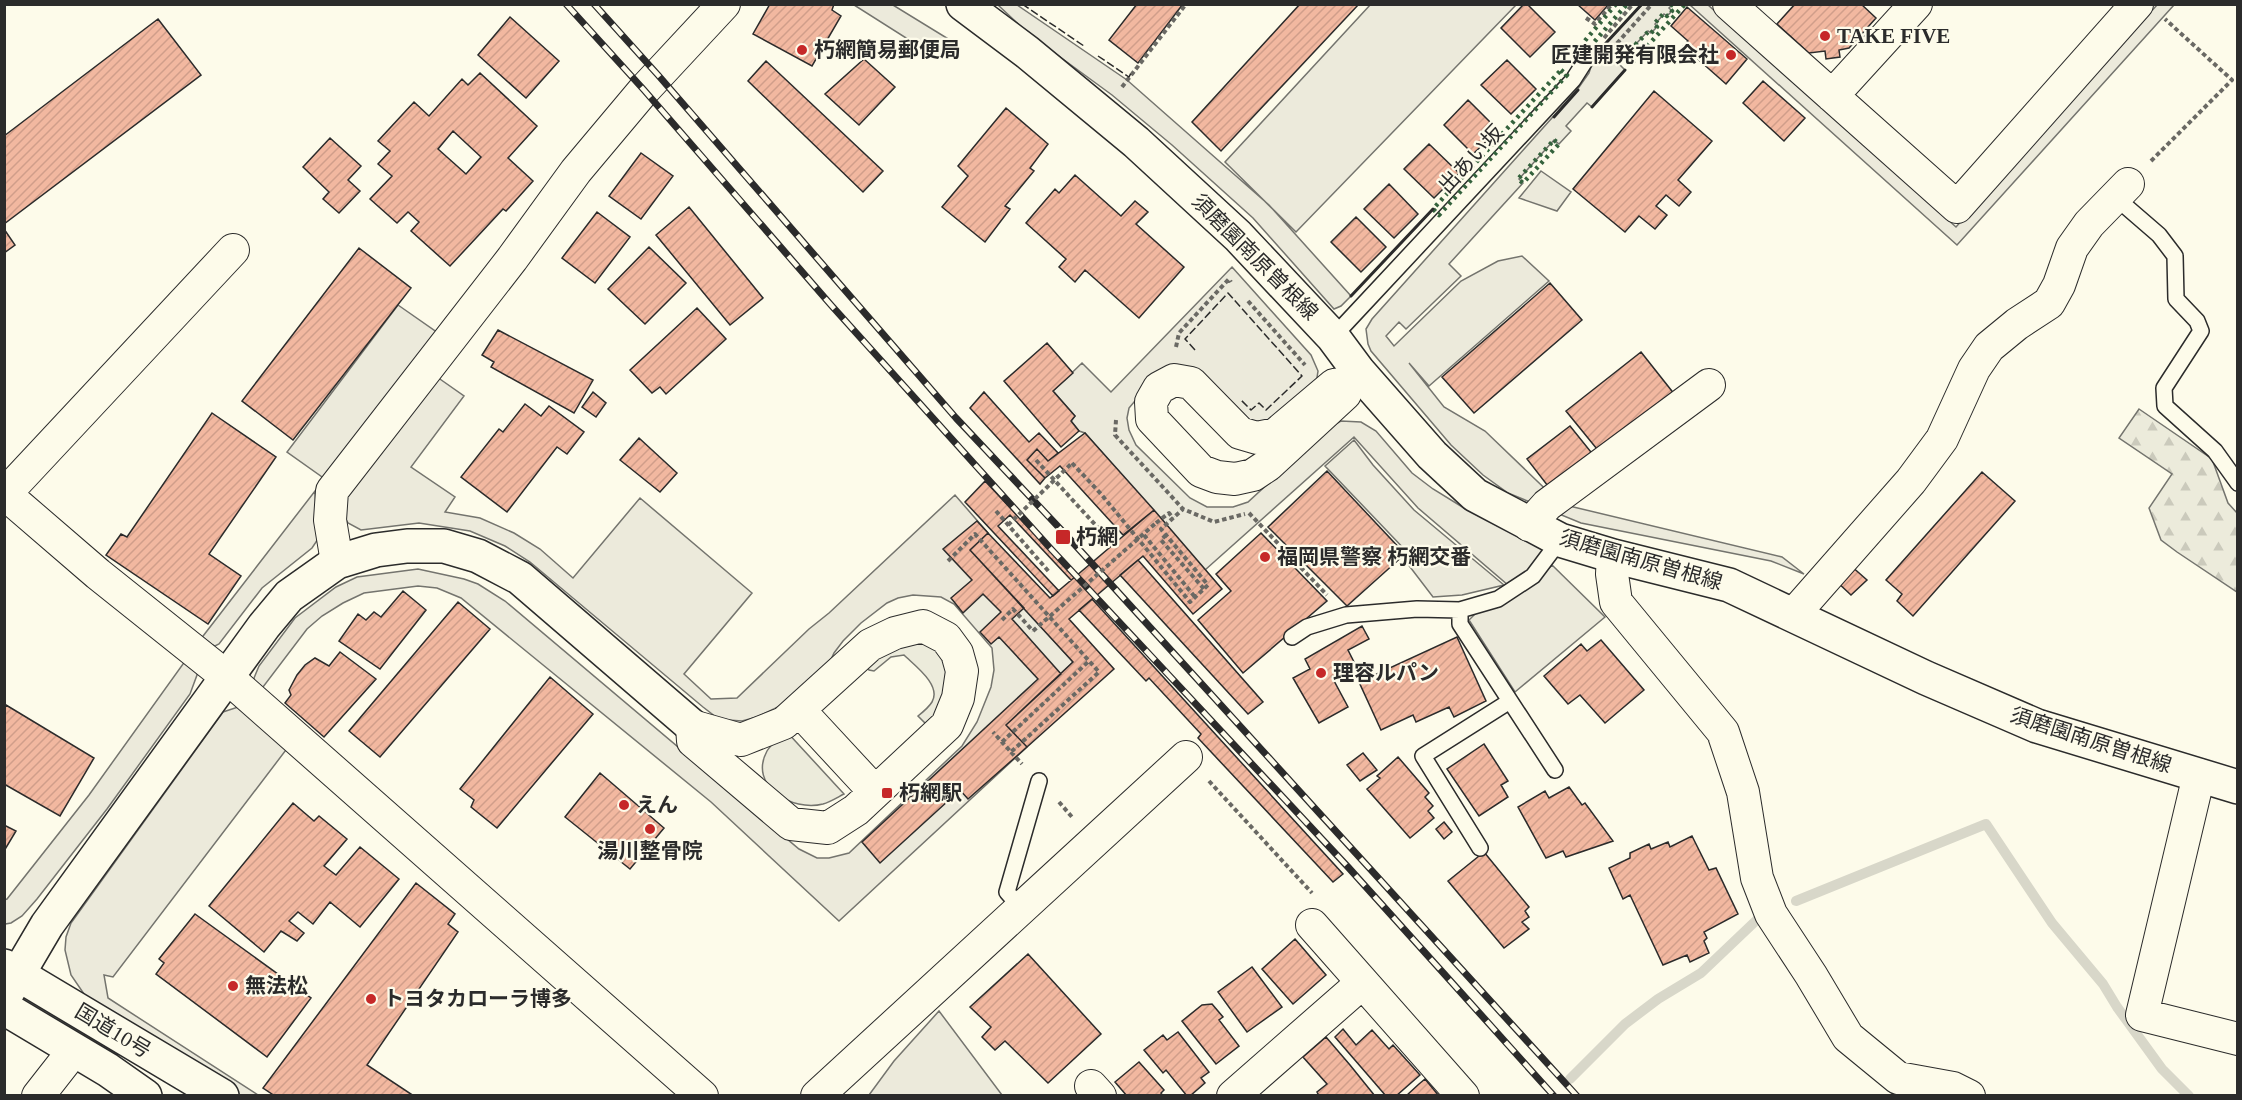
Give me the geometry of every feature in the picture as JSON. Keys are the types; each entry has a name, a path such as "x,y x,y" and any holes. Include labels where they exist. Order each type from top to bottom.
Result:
{"main road":[{"name":"須磨園南原曽根線","path":"963,4 1027,52 1136,142 1238,236 1333,336 1351,378 1475,495 1560,540 1612,556 1729,585 1926,678 2037,726 2238,787"},
{"path":"9,980 264,626 289,596 337,562 376,550 407,546 444,546 478,556 520,578 692,726"},
{"name":"国道10号","path":"9,980 222,1095"},
{"name":"国道10号","path":"4,1008 146,1095"}],"street":[{"path":"337,562 330,520 332,491 512,259 576,171 644,90 724,4"},
{"path":"1729,4 1957,207 2150,11"},
{"path":"1832,96 1916,4"},
{"path":"1794,614 1911,481 1942,439 1974,369 1989,347 2017,324 2049,303 2059,285 2072,248 2089,224 2122,191"},
{"path":"234,250 5,493 98,574 227,677 702,1095"},
{"path":"1351,378 1345,394 1268,465 1253,475 1235,479 1217,477 1201,471 1152,419 1150,402 1159,388 1174,380 1191,383 1240,433 1257,438 1276,434 1334,385 1351,378"},
{"path":"1529,525 1547,505 1709,385"},
{"path":"1612,556 1616,602 1723,732 1743,792 1757,878 1771,914 1848,1037 1898,1078 1953,1088 1969,1095"},
{"path":"923,626 946,638 957,653 962,671 958,698 947,725 856,810 828,828 791,824 693,741 692,726 741,740 784,723 870,645 895,633 923,626"},
{"path":"799,710 875,792"},
{"path":"817,1095 1186,757"},
{"path":"2199,775 2142,1015 2238,1039"},
{"path":"1312,925 1463,1095"},
{"path":"1233,1095 1362,983"},
{"path":"38,1095 74,1050"}],"lane":[{"name":"出あい坂","path":"1333,336 1597,56"},
{"path":"2122,191 2175,256 2176,299 2197,321 2201,331 2164,388 2165,406 2215,451 2238,483"},
{"path":"1292,637 1308,627 1346,615 1417,609 1460,610 1498,599 1533,576 1560,540"},
{"path":"1460,610 1460,624 1555,770"},
{"path":"1480,848 1423,756 1510,701"},
{"path":"1021,908 1007,892 1039,781"}],"path":[{"path":"1122,87 1186,4"},
{"path":"1586,18 1595,24 1612,4"},
{"path":"1597,56 1633,4"},
{"path":"1597,56 1652,4"},
{"path":"2122,191 2232,80 2150,11"},
{"path":"1174,353 1179,333 1207,302 1229,279 1236,287"},
{"path":"1243,295 1307,368"},
{"path":"1036,460 1100,530"},
{"path":"1008,525 1072,463 1190,602 1208,585 1161,529 1183,509"},
{"path":"996,511 1050,573"},
{"path":"1002,620 1013,609 1033,631 1168,513 1173,518"},
{"path":"1249,513 1346,615"},
{"path":"948,561 975,534 1099,672 1011,752 993,732"},
{"path":"1144,535 1195,597"},
{"path":"1002,742 1089,661"},
{"path":"1186,757 1330,912 1312,925"}],"green space":[{"path":"2139,409 2212,459 2228,503 2237,513 2237,592 2161,540 2149,508 2172,474 2119,438"},
{"path":"918,642 933,648 942,656 947,666 946,689 928,726 918,716 932,702 933,689 920,670 904,655 891,657 874,671 869,670 865,664 883,650"},
{"path":"786,731 844,794 823,804 811,805 798,804 776,794 763,775 763,764 769,748"}],"shaded area":[{"path":"1371,4 1516,5 1296,232 1225,162"},
{"path":"854,5 893,5 950,40 936,57"},
{"path":"998,5 1017,5 1127,80 1269,205 1351,296 1341,306 1334,309 1253,218 1172,145 1112,95 1030,35"},
{"path":"1642,5 1672,5 1669,8 1672,11 1667,16 1664,14 1655,24 1657,27 1651,33 1648,31 1636,44 1641,49 1632,58 1634,61 1631,64 1625,58 1629,52 1627,51 1617,62 1625,70 1592,107 1587,103 1566,126 1571,131 1559,144 1554,140 1519,179 1523,183 1449,264 1461,276 1406,329 1399,322 1386,336 1394,346 1461,281 1498,261 1522,256 1549,281 1429,386 1409,363 1444,407 1485,431 1561,504 1782,557 1804,574 1771,561 1581,523 1508,493 1483,475 1451,445 1371,351 1368,344 1366,329 1372,319 1577,90 1589,73 1595,55"},
{"path":"1690,5 1708,5 1956,227 2157,5 2174,5 1957,245"},
{"path":"1541,171 1571,192 1557,211 1519,198"},
{"path":"1232,267 1311,355 1318,371 1316,384 1262,428 1150,383 1129,408 1127,418 1129,430 1136,445 1190,498 1207,507 1233,507 1248,502 1330,427 1341,421 1361,422 1376,431 1412,473 1433,489 1464,508 1542,548 1542,557 1524,575 1508,585 1418,508 1354,437 1205,570 1085,433 1079,431 1071,421 1075,416 1053,391 1082,363 1111,392"},
{"path":"398,305 438,333 325,479 287,452"},
{"path":"437,377 464,396 411,467 455,497 445,512 480,518 514,533 540,549 573,578 640,498 752,593 684,674 711,699 737,698 955,495 988,533 971,549 1073,662 1007,725 1027,747 839,921 711,802 461,598 437,588 418,586 364,593 343,603 307,629 260,691 254,678 259,666 295,618 336,587 357,577 418,569 464,579 478,584 505,601 799,849 817,858 829,858 849,853 962,746 977,722 991,687 994,670 992,648 954,604 941,597 913,595 887,603 861,623 843,641 827,668 806,688 778,707 757,717 742,721 728,720 716,717 703,707 530,562 505,546 470,531 419,523 361,530 348,523 340,510 341,504"},
{"path":"1354,440 1373,465 1414,510 1504,585 1462,595 1433,597 1404,559 1409,554 1325,466"},
{"path":"315,491 318,539 312,548 262,588 219,644 215,646 200,640"},
{"path":"1552,565 1605,617 1515,692 1469,620 1478,611 1533,584"},
{"path":"188,657 197,670 190,694 107,809 37,899 22,916 5,924 4,900 89,795"},
{"path":"238,707 289,746 113,977 104,975 108,998 258,1095 227,1095 104,1013 84,994 71,975 65,950 66,937 71,923 223,712"},
{"path":"939,1011 1002,1095 869,1095 894,1061"}],"building":[{"name":"朽網簡易郵便局","path":"770,4 834,4 832,10 841,16 812,66 753,34"},
{"path":"1137,4 1183,4 1138,63 1109,40"},
{"path":"1300,4 1359,4 1221,151 1192,122"},
{"path":"1524,4 1527,4 1555,32 1530,57 1501,28"},
{"path":"1577,4 1609,4 1595,20"},
{"name":"TAKE FIVE","path":"1795,4 1861,4 1876,18 1849,48 1839,50 1840,57 1826,59 1825,51 1809,53 1777,24"},
{"path":"1687,7 1747,59 1726,84 1683,46 1688,41 1671,26"},
{"path":"510,17 559,61 526,98 478,55"},
{"path":"158,19 201,75 4,224 4,136"},
{"path":"864,59 895,87 859,125 825,94"},
{"path":"1507,60 1536,89 1511,114 1481,85"},
{"path":"766,61 883,171 863,192 748,81"},
{"path":"480,73 537,126 508,158 533,181 506,211 503,209 450,266 411,231 419,222 408,212 397,223 370,199 392,176 378,164 390,151 378,141 414,102 429,116 462,79 468,85","holes":["453,131 481,157 466,174 438,149"]},
{"path":"1763,81 1805,118 1784,141 1743,103"},
{"path":"1654,91 1712,141 1678,180 1691,192 1679,206 1666,195 1656,206 1667,215 1655,229 1639,216 1625,232 1573,189"},
{"path":"1468,100 1498,130 1473,154 1444,125"},
{"path":"1006,108 1048,144 1030,168 1034,171 1005,206 1010,209 985,242 942,207 968,176 958,166"},
{"path":"330,138 361,166 348,180 360,191 339,213 323,199 329,192 303,167"},
{"path":"1429,144 1459,173 1434,198 1404,169"},
{"path":"641,153 673,176 641,219 609,196"},
{"path":"1075,175 1121,216 1135,201 1148,212 1136,224 1184,267 1139,318 1085,270 1075,282 1059,267 1066,259 1026,223 1055,189 1059,193"},
{"path":"1389,184 1418,214 1394,238 1364,209"},
{"path":"689,207 763,298 730,325 656,235"},
{"path":"597,212 630,237 595,283 562,258"},
{"path":"1356,217 1386,247 1361,272 1331,242"},
{"path":"4,229 15,245 4,253"},
{"path":"649,247 686,283 645,324 608,289"},
{"path":"359,248 411,288 293,440 242,401"},
{"path":"1550,283 1582,320 1474,413 1442,377"},
{"path":"697,308 726,339 666,394 660,387 652,393 630,370"},
{"path":"498,330 593,380 574,413 491,367 494,362 482,355"},
{"path":"1047,343 1073,373 1053,391 1075,416 1071,421 1079,431 1061,447 1004,381"},
{"path":"1641,352 1675,395 1601,454 1566,411"},
{"path":"593,392 606,403 596,417 582,407"},
{"path":"984,392 1029,442 1039,433 1058,453 1048,461 1037,449 1027,460 1045,478 1040,484 970,408"},
{"path":"525,404 541,416 549,406 584,432 567,454 557,447 507,512 461,477 499,429 503,432"},
{"path":"212,413 276,457 209,554 241,576 208,624 106,555 121,534 127,537"},
{"path":"1570,426 1595,457 1551,490 1527,459"},
{"path":"1085,433 1154,510 1123,535 1060,466 1045,478 1027,460 1037,449 1048,461"},
{"path":"639,438 677,473 660,492 620,460"},
{"path":"1327,471 1405,554 1347,606 1268,527"},
{"path":"1982,472 2015,501 1913,616 1897,601 1902,594 1886,580"},
{"path":"985,481 1075,577 1071,580 1010,515 998,526 1059,591 1053,596 965,502"},
{"path":"1154,510 1222,589 1193,614 1143,556 1069,619 1114,669 1027,747 1006,725 1073,662 970,550 988,533 1050,598"},
{"path":"977,521 988,533 970,550 1024,608 1012,619 1061,674 1006,725 1027,747 968,799 960,790 880,863 862,842 1038,679 999,637 991,644 980,632 1001,612 983,594 963,613 951,598 972,580 943,549"},
{"path":"1261,533 1327,601 1243,673 1198,620 1231,591 1216,574"},
{"path":"1138,560 1263,702 1248,714 1120,575"},
{"path":"1850,565 1867,580 1851,595 1835,580"},
{"path":"403,591 426,610 380,669 339,641 358,614 366,620 374,612 381,617"},
{"path":"1092,599 1343,874 1333,882 1198,738 1201,734 1149,678 1146,681 1079,610"},
{"path":"458,602 490,629 380,757 349,731"},
{"name":"理容ルパン","path":"1362,626 1369,639 1348,650 1355,664 1332,677 1348,707 1319,723 1293,678 1310,669 1305,659"},
{"path":"1457,637 1486,701 1454,717 1449,707 1416,722 1413,715 1381,730 1359,682"},
{"path":"1601,640 1644,690 1605,723 1580,695 1568,704 1544,676 1581,644 1587,651"},
{"path":"340,652 376,679 324,737 285,703 291,695 289,690 305,665 315,658 329,666"},
{"path":"550,677 593,714 497,828 471,807 474,800 460,789"},
{"path":"6,705 94,758 60,816 4,784 4,708"},
{"path":"1484,744 1508,781 1501,785 1508,797 1479,816 1447,769"},
{"path":"1363,753 1377,770 1360,781 1347,765"},
{"path":"1398,757 1429,793 1425,797 1433,806 1428,811 1434,818 1410,838 1367,789 1380,778 1377,776"},
{"path":"600,773 664,828 630,869 565,817"},
{"path":"1569,787 1582,805 1585,803 1613,841 1566,857 1563,851 1546,858 1518,807 1545,791 1549,798"},
{"path":"293,803 314,821 319,816 347,839 324,866 336,875 360,847 399,879 360,927 330,902 313,924 298,912 289,921 304,933 297,941 281,931 264,952 209,906"},
{"path":"1444,822 1452,832 1444,839 1436,829"},
{"path":"4,825 16,831 4,851"},
{"path":"1692,836 1709,870 1716,868 1738,914 1704,932 1707,938 1704,941 1709,953 1690,962 1687,955 1663,965 1630,895 1623,899 1609,868 1630,858 1630,853 1649,844 1651,849 1668,842 1670,847"},
{"path":"1484,852 1529,907 1525,911 1529,917 1522,922 1529,929 1504,948 1448,881"},
{"name":"トヨタカローラ博多","path":"416,883 455,914 448,924 458,932 367,1065 414,1096 275,1096 263,1088"},
{"name":"無法松","path":"195,914 311,998 267,1057 156,974 164,963 159,959"},
{"path":"1295,939 1326,975 1293,1004 1262,969"},
{"path":"1028,954 1101,1034 1048,1083 1005,1041 995,1050 982,1037 991,1027 970,1007"},
{"path":"1252,967 1282,1007 1247,1032 1218,992"},
{"path":"1212,1004 1223,1017 1219,1020 1239,1046 1216,1064 1182,1021 1202,1005"},
{"path":"1343,1029 1356,1045 1372,1030 1389,1049 1393,1045 1420,1075 1396,1096 1386,1096 1335,1037"},
{"path":"1178,1032 1209,1072 1201,1078 1205,1083 1190,1096 1187,1096 1166,1070 1163,1073 1144,1050 1163,1035 1167,1040"},
{"path":"1326,1037 1375,1096 1319,1096 1317,1092 1327,1084 1303,1057"},
{"path":"1139,1062 1164,1090 1161,1093 1163,1096 1127,1096 1115,1082"},
{"path":"1425,1079 1439,1096 1406,1096 1419,1084"}],"waterway":[{"path":"1796,901 1986,824 2052,923 2103,984 2162,1069 2189,1096"},
{"path":"1570,1079 1625,1024 1658,999 1701,973 1763,914"}],"railway":[{"path":"566,4 831,305 1051,549 1348,867 1554,1096"},
{"path":"594,4 956,418 1066,535 1577,1096"}],"hedge":[{"path":"1616,4 1583,43 1589,48 1627,4"},
{"path":"1672,4 1669,8 1672,11 1667,16 1664,13 1654,24 1657,27 1651,33 1649,31 1636,44 1641,49 1632,58 1634,61 1685,4"},
{"path":"1561,70 1567,75 1439,215 1433,209 1561,70"},
{"path":"1554,140 1559,144 1523,183 1518,179 1554,140"}],"fence":[{"path":"1022,4 1084,46"},
{"path":"1098,56 1129,77 1131,73"},
{"path":"1195,350 1185,339 1228,293 1302,376 1266,410 1259,403 1251,410 1240,399"}],"wall":[{"path":"1595,55 1642,4"},
{"path":"1631,64 1634,61"},
{"path":"1592,107 1625,70"},
{"path":"1554,117 1578,90"},
{"path":"1351,296 1433,209"}],"place":[{"name":"TAKE FIVE","path":"1825,36"},
{"name":"朽網簡易郵便局","path":"802,50"},
{"name":"匠建開発有限会社","path":"1731,55"},
{"name":"朽網","path":"1063,537"},
{"name":"福岡県警察 朽網交番","path":"1265,557"},
{"name":"理容ルパン","path":"1321,673"},
{"name":"朽網駅","path":"887,793"},
{"name":"えん","path":"624,805"},
{"name":"湯川整骨院","path":"650,829"},
{"name":"無法松","path":"233,986"},
{"name":"トヨタカローラ博多","path":"371,999"}]}
